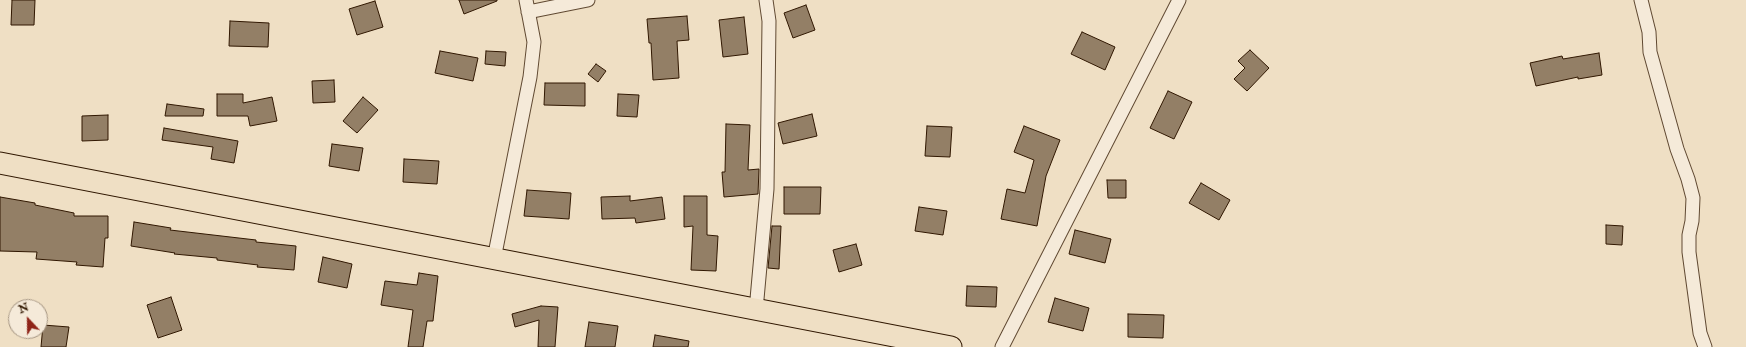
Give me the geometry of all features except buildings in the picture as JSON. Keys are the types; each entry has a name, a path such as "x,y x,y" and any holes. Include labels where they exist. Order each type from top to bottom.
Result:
{"main road":[{"path":"0,163 951,347"}],"street":[{"path":"494,259 530,78 534,42 528,6 588,0"},
{"path":"756,310 767,188 769,21 766,0"},
{"path":"1002,347 1179,0"},
{"path":"1641,0 1649,32 1650,52 1693,198 1689,252 1700,333 1705,347"}]}
